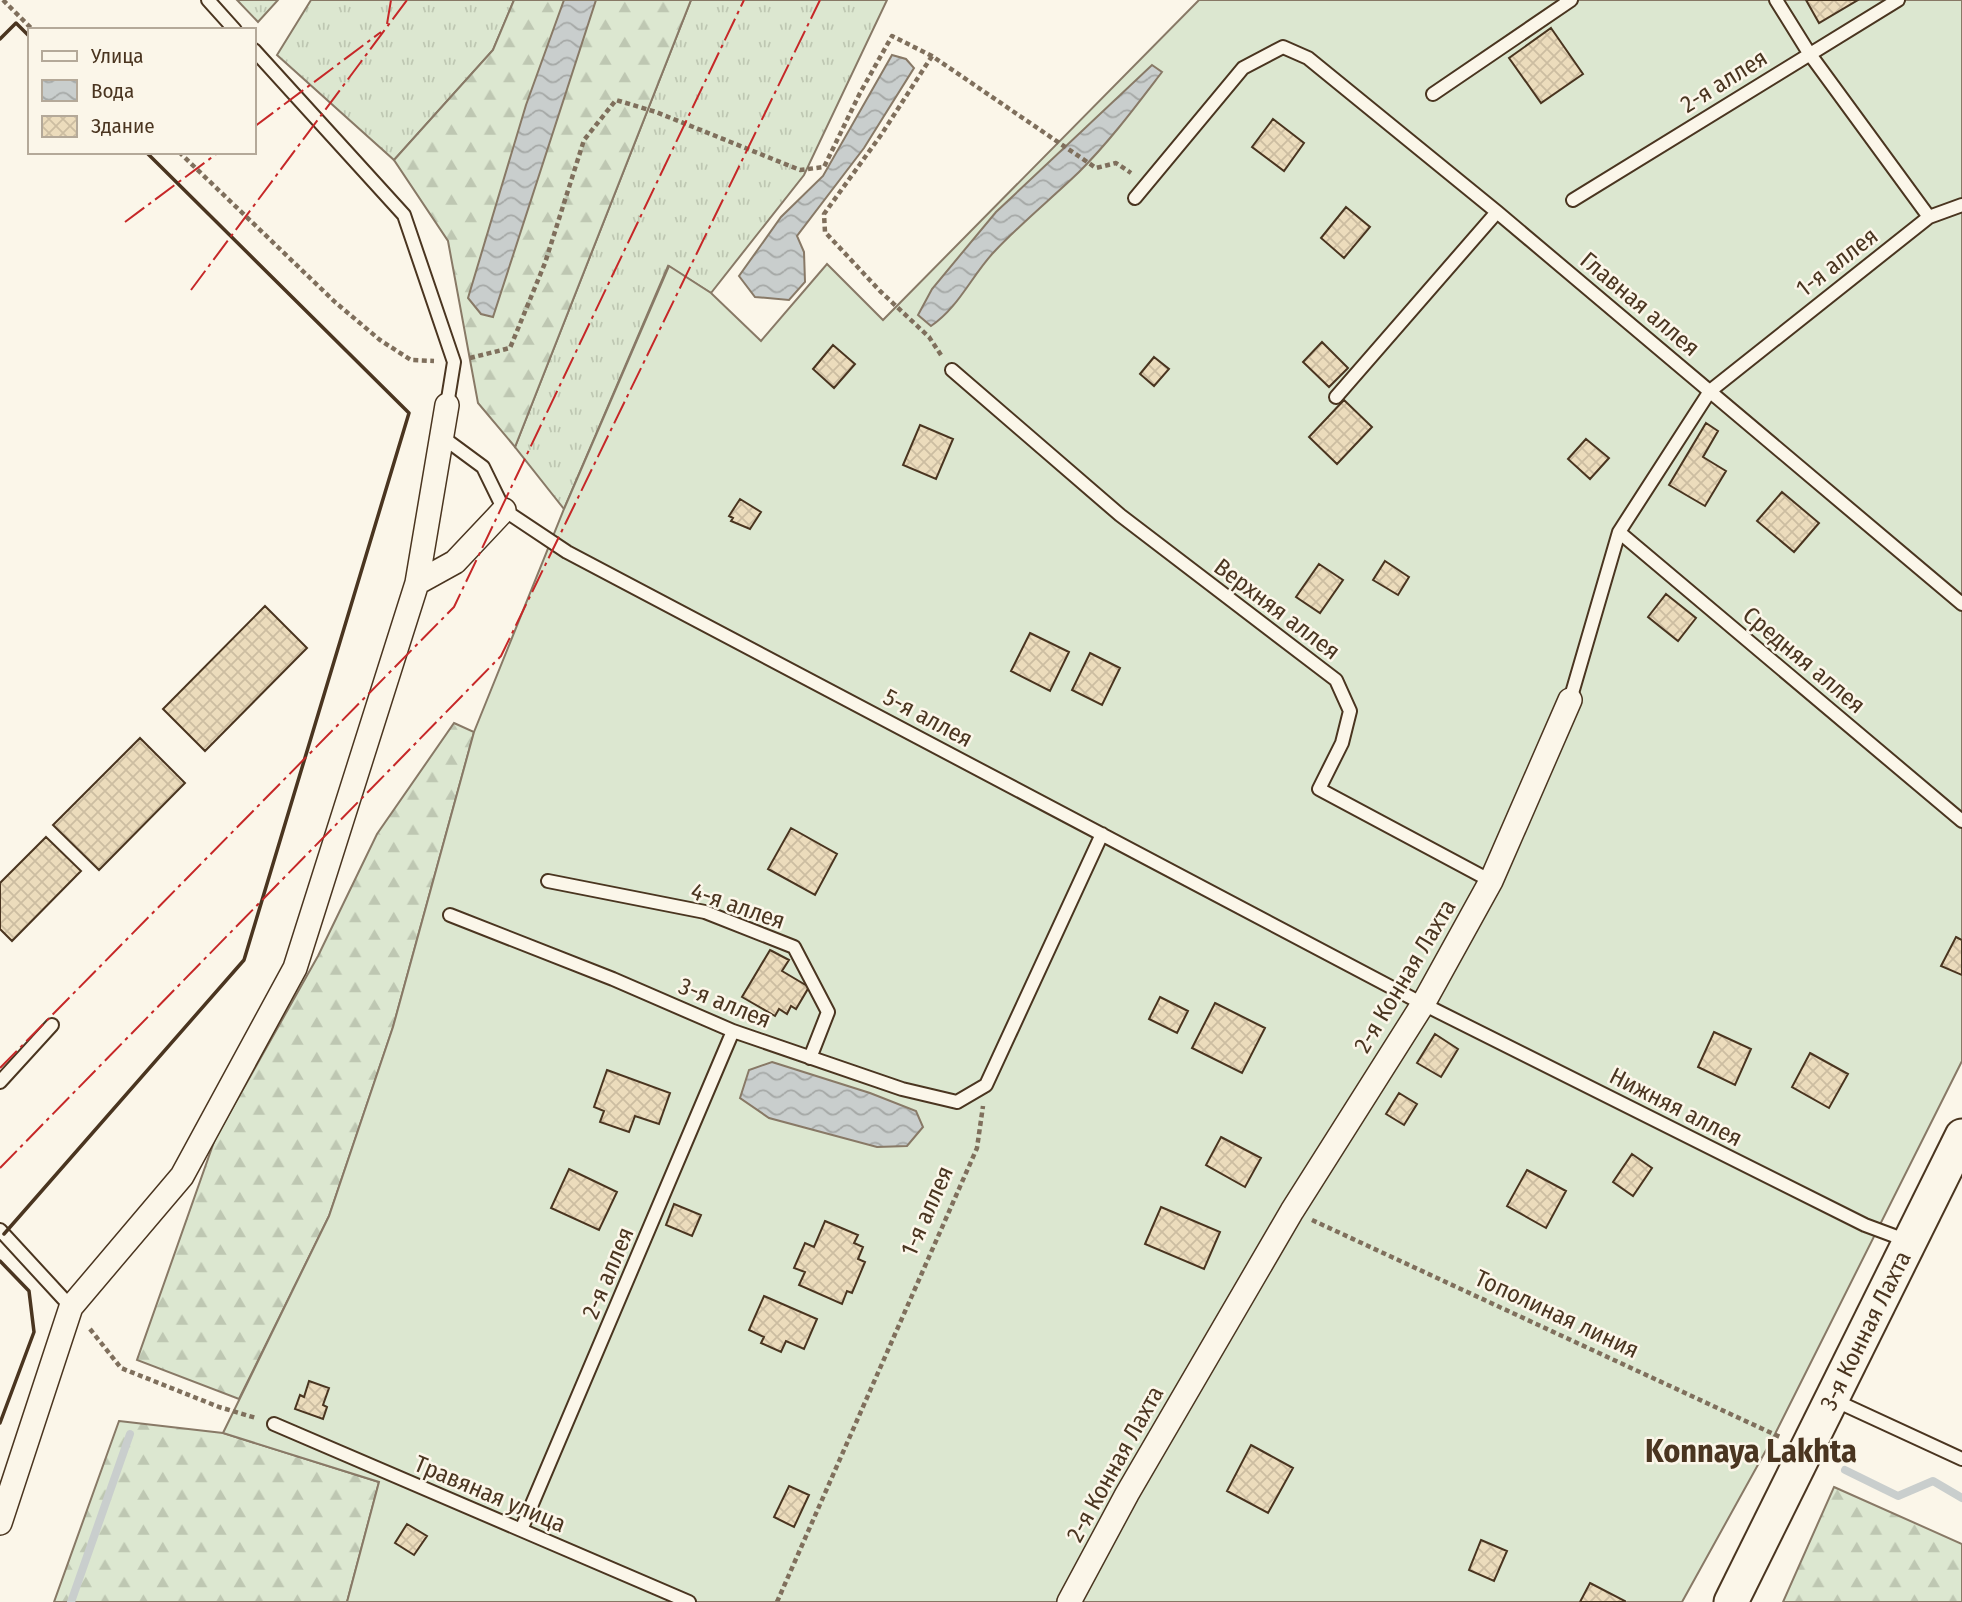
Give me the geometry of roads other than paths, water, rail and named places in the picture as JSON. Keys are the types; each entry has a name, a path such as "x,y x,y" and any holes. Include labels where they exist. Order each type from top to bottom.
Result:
{"main road":[{"name":"3-я Конная Лахта","path":"1731,1602 1912,1242 1962,1136"}],"street":[{"path":"0,1523 71,1307 182,1176 295,968 417,583 447,405"},
{"path":"417,583 455,562 504,510"},
{"name":"2-я Конная Лахта","path":"1069,1602 1127,1494 1292,1211 1423,1004 1491,881 1570,700"}],"lane":[{"path":"208,0 233,28"},
{"path":"1433,94 1570,0"},
{"path":"1776,0 1809,53 1929,217"},
{"name":"2-я аллея","path":"1573,200 1898,0"},
{"name":"Главная аллея","path":"1135,198 1243,68 1283,47 1307,58 1497,212 1962,604"},
{"path":"256,52 404,215 454,362 447,405"},
{"name":"1-я аллея","path":"1744,363 1929,217 1962,205"},
{"path":"1336,397 1497,212"},
{"name":"2-я Конная Лахта","path":"1570,700 1619,531 1710,391 1744,363"},
{"name":"Верхняя аллея","path":"952,370 1120,515 1336,680 1350,711 1342,743 1319,789 1491,881"},
{"path":"441,436 483,467 504,510"},
{"name":"5-я аллея","path":"504,510 567,552 1423,1004"},
{"name":"Средняя аллея","path":"1619,531 1962,821"},
{"name":"3-я аллея","path":"450,915 613,979 733,1031 902,1089 957,1102 986,1085 1102,834"},
{"name":"4-я аллея","path":"548,881 705,912 794,947 828,1012 810,1058"},
{"name":"Нижняя аллея","path":"1423,1004 1865,1225 1912,1242"},
{"path":"0,1082 52,1025"},
{"name":"2-я аллея","path":"521,1530 733,1031"},
{"path":"0,1230 71,1307"},
{"path":"1834,1399 1962,1459"},
{"name":"Травяная улица","path":"274,1424 689,1602"}],"water":[{"path":"564,0 596,0 493,317 481,314 468,298 526,105"},
{"path":"892,55 906,59 914,68 864,148 797,236 804,252 805,282 789,300 755,297 739,276 781,217 823,176"},
{"path":"1152,65 1162,72 1090,160 993,253 941,319 931,326 918,315 932,289 996,212"},
{"path":"772,1062 870,1093 916,1111 923,1127 907,1146 877,1147 769,1118 740,1098 749,1070"}],"waterway":[{"path":"71,1602 130,1434"},
{"path":"1845,1470 1898,1496 1933,1481 1962,1498"}],"district":[{"name":"Konnaya Lakhta","path":"1751,1451"}]}
